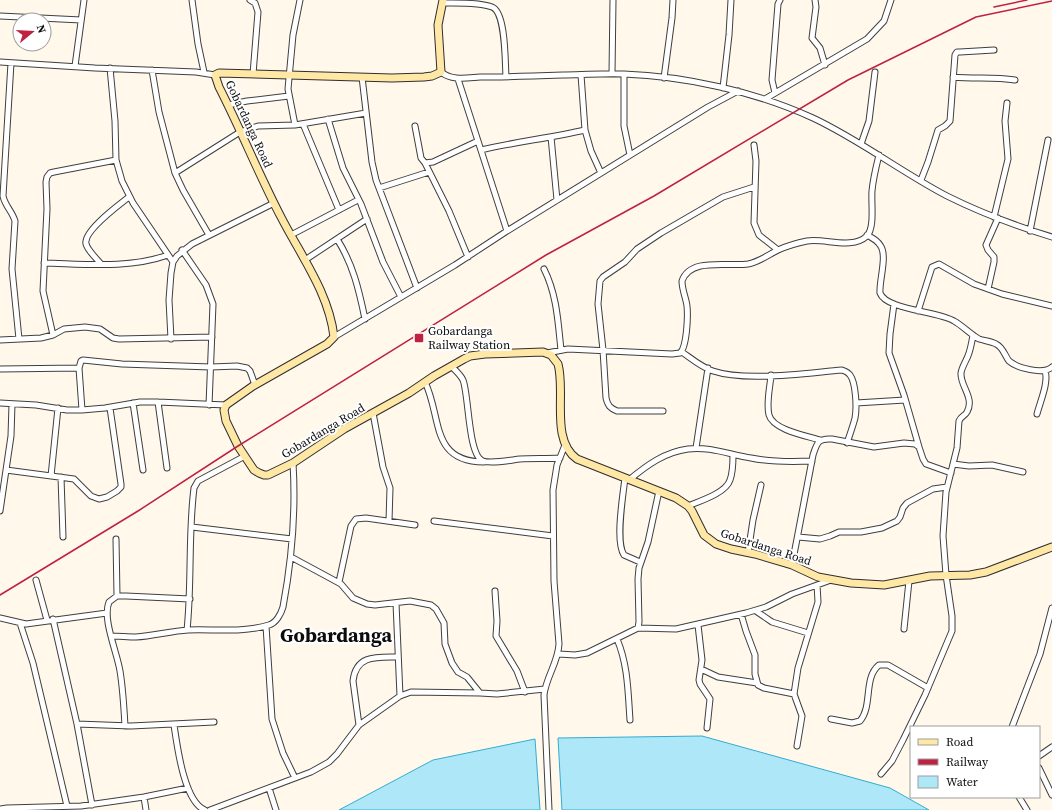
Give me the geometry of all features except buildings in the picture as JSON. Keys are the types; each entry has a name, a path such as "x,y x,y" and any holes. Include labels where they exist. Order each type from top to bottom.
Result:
{"main road":[{"path":"440,72 438,25 443,1"},
{"name":"Gobardanga Road","path":"334,337 325,301 274,203 215,78 215,75 219,73 362,77 424,77 432,76 440,72"},
{"path":"226,405 255,385 327,344 334,337"},
{"name":"Gobardanga Road","path":"226,405 224,410 227,425 254,470 264,475 273,474 293,463 344,429 409,393 464,359 476,355 528,352 547,353"},
{"path":"547,353 555,358 559,367 561,411 566,445"},
{"name":"Gobardanga Road","path":"566,445 569,452 577,459 676,498 688,506 692,511 704,535 708,539 730,549 792,565 818,577 832,580 874,586 889,585 930,576 970,575 986,572 1052,547"}],"street":[{"path":"75,66 84,0"},
{"path":"192,0 198,44 204,72"},
{"path":"250,0 255,3 258,12 253,74"},
{"path":"295,125 288,96 288,82 293,35 300,0"},
{"path":"612,74 613,0"},
{"path":"664,78 673,0"},
{"path":"723,88 731,0"},
{"path":"775,93 772,85 772,73 778,4 780,0"},
{"path":"814,0 816,7 812,38 820,48 825,65"},
{"path":"765,99 856,47 873,34 884,21 891,0"},
{"path":"443,1 482,5 496,9 502,24 506,77"},
{"path":"0,16 81,20"},
{"path":"921,180 938,130 946,126 950,121 954,58 957,52 994,50"},
{"path":"0,62 204,72 215,75"},
{"path":"11,63 2,196 15,221 12,261 19,339"},
{"path":"110,68 115,121 116,160 122,181 129,197 173,262"},
{"path":"152,70 159,112 175,172 183,190 209,235"},
{"path":"440,72 448,77 458,79 624,74 664,78 715,86 765,99 814,118 947,195 996,218 1030,231 1052,237"},
{"path":"861,144 869,121 875,72"},
{"path":"624,74 624,126 630,155"},
{"path":"581,75 585,130 591,152 601,173"},
{"path":"362,77 372,162 378,188 417,288"},
{"path":"953,77 981,79 999,78 1015,80"},
{"path":"458,79 507,231"},
{"path":"334,337 468,257 507,231 708,107 738,92"},
{"path":"228,105 288,96"},
{"path":"988,289 994,258 986,245 996,218 1008,159 1005,121 1007,103"},
{"path":"175,172 240,132 250,128 264,125 279,126 303,124 366,113"},
{"path":"328,119 344,168 367,220 383,262 401,297"},
{"path":"303,124 339,210"},
{"path":"415,126 421,158 425,163 449,211 468,257"},
{"path":"481,150 585,130"},
{"path":"551,137 557,200"},
{"path":"1030,231 1048,140"},
{"path":"425,163 433,162 478,142"},
{"path":"754,145 756,161 754,187 754,213 756,230 759,235 778,250"},
{"path":"547,353 561,350 603,350 677,354 682,352 684,348 688,313 682,281 686,273 692,268 701,265 753,263 778,250 794,244 814,240 846,243 861,240 867,235 871,225 872,191 879,155"},
{"path":"53,336 43,291 47,177 50,173 54,172 116,160"},
{"path":"378,188 429,172"},
{"path":"663,411 618,411 608,406 606,398 598,304 600,281 603,277 625,262 640,246 661,233 723,197 754,187"},
{"path":"101,264 87,247 86,239 93,229 129,197"},
{"path":"291,234 358,200"},
{"path":"171,339 169,300 173,262 177,256 182,250 209,235 274,203"},
{"path":"305,260 367,220"},
{"path":"867,235 879,243 883,251 884,258 880,289 881,296 885,300 918,311 947,317 980,339 997,344 1008,359 1015,364 1030,369 1050,369 1037,414"},
{"path":"337,239 346,254 353,271 366,319"},
{"path":"182,250 197,271 210,294 213,304 209,404"},
{"path":"44,263 101,264 146,262 168,255"},
{"path":"918,311 932,267 935,265 942,266 967,281 1002,294 1052,306"},
{"path":"544,269 549,279 555,299 561,350"},
{"path":"894,304 889,354 923,460 926,464 951,472"},
{"path":"0,340 41,338 53,336 64,329 85,328 100,330 113,338 118,339 212,337"},
{"path":"881,774 897,752 928,688 952,631 952,616 946,575 943,536 947,487 958,441 959,421 968,412 969,406 969,395 961,376 970,351 973,335"},
{"path":"682,352 695,362 715,371 745,376 842,370 851,375 854,385 856,404 855,417 847,442"},
{"path":"82,410 79,368 81,361 87,360 122,364 211,367 238,366 247,368 252,375 255,385"},
{"path":"451,366 462,378 475,450 477,456 484,462"},
{"path":"0,369 79,368"},
{"path":"696,448 708,368"},
{"path":"771,375 768,405 768,414 770,419 778,426 820,440"},
{"path":"425,382 430,394 439,433 448,448 460,458 467,461 484,462 560,458"},
{"path":"856,404 905,400"},
{"path":"158,402 167,468"},
{"path":"0,403 82,410 110,408 133,403 158,402 226,405"},
{"path":"133,403 143,470"},
{"path":"0,511 11,436 12,404"},
{"path":"51,476 58,408"},
{"path":"6,470 74,479 91,496 99,499 107,497 120,488 121,484 110,408"},
{"path":"373,413 383,467 390,488 389,521"},
{"path":"792,565 812,461 816,444 820,440 825,438 874,447 912,443 919,447"},
{"path":"549,810 544,708 545,689 559,654 559,637 554,594 553,490 554,477 566,445"},
{"path":"640,562 624,555 620,547 620,524 627,479 659,458 680,450 696,448 773,461 812,461"},
{"path":"688,506 716,493 728,485 732,475 734,455"},
{"path":"187,630 190,599 194,488 196,484 245,456"},
{"path":"111,636 136,637 187,630 231,630 270,625 281,614 286,595 292,539 294,489 293,463"},
{"path":"953,464 969,466 992,465 1023,472"},
{"path":"61,477 63,537"},
{"path":"748,553 753,520 761,485"},
{"path":"798,537 820,539 842,531 865,532 882,528 897,521 907,503 933,489 947,487"},
{"path":"638,628 638,579 640,562 648,542 659,491"},
{"path":"339,582 353,522 359,518 415,525"},
{"path":"434,521 553,536"},
{"path":"192,528 292,539"},
{"path":"116,539 117,596"},
{"path":"291,557 339,582 353,598 366,604 375,605 415,601 431,605 436,609 444,623 445,644 452,663 458,672 467,678 480,693"},
{"path":"36,580 46,620"},
{"path":"559,654 575,655 587,653 638,628 676,629 756,611 774,604 792,594 832,580"},
{"path":"904,629 909,580"},
{"path":"797,746 802,716 794,694 798,668 818,602 818,585"},
{"path":"495,591 497,621 496,636 517,671 525,692"},
{"path":"126,726 120,673 107,613 109,602 117,596 190,599"},
{"path":"396,603 397,657 400,696"},
{"path":"1012,726 1040,654 1052,608"},
{"path":"756,611 772,622 808,633"},
{"path":"0,618 26,624 53,619 107,613"},
{"path":"741,614 755,655 756,682"},
{"path":"53,619 77,724 92,805"},
{"path":"20,623 33,663 67,806"},
{"path":"698,624 701,652 700,684 710,699 707,728"},
{"path":"266,626 272,719 283,753 295,778"},
{"path":"617,638 626,668 630,720"},
{"path":"359,725 353,681 357,666 363,661 374,658 397,657"},
{"path":"831,719 852,723 860,721 863,718 871,678 876,667 879,665 888,665 928,688"},
{"path":"701,669 718,677 756,682 761,687 794,694"},
{"path":"210,810 295,778 329,762 359,725 382,707 400,696 411,692 497,694 545,689"},
{"path":"77,724 126,726 214,722"},
{"path":"174,725 180,764 188,788 197,805 205,810"},
{"path":"1040,755 1052,747"},
{"path":"1040,770 1052,795"},
{"path":"0,809 92,805 188,788"},
{"path":"269,788 276,810"},
{"path":"144,797 146,810"},
{"path":"1020,798 1027,810"}],"water":[{"path":"702,736 890,788 929,810 562,810 558,738"},
{"path":"535,739 540,810 339,810 433,760"}],"railway":[{"path":"994,7 1027,0"},
{"path":"0,595 138,511 238,446 546,255 654,196 848,80 976,17 1052,1"}],"place":[{"name":"Gobardanga Railway Station","path":"419,338"}],"district":[{"name":"Gobardanga","path":"336,635"}]}
